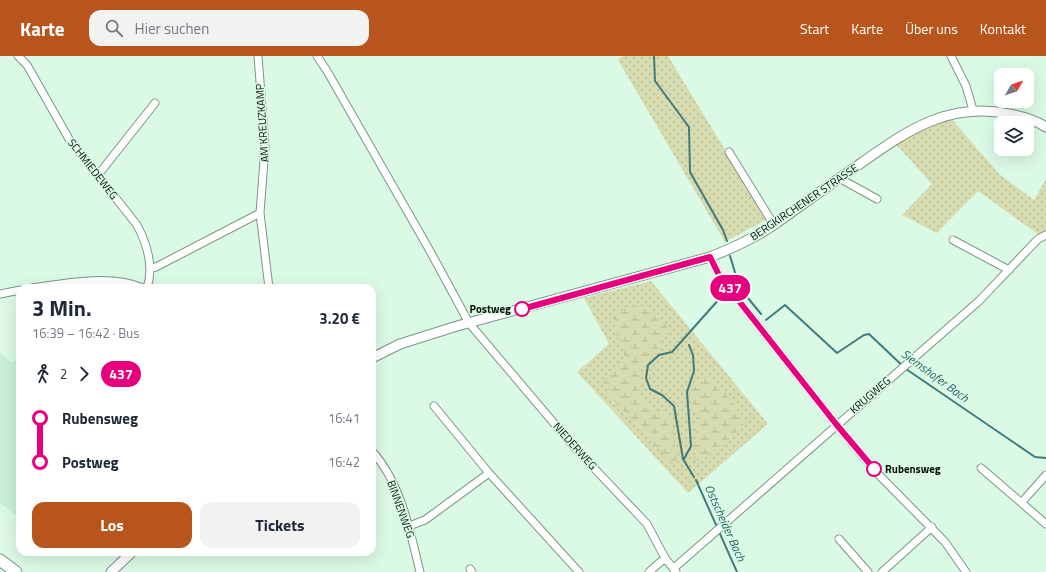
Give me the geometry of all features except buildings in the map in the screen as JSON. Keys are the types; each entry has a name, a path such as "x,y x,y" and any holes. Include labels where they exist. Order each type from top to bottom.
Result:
{"main road":[{"path":"0,560 16,572"}],"street":[{"name":"SCHMIEDEWEG","path":"18,56 27,65 69,139 137,225 145,240 151,268 148,284"},
{"name":"AM KREUZKAMP","path":"258,56 265,147 260,213 269,284"},
{"path":"316,56 327,71 426,244 469,323"},
{"path":"951,56 966,86 973,110"},
{"path":"98,175 154,103"},
{"name":"BERGKIRCHENER STRASSE","path":"376,356 416,338 710,257 750,240 774,225 906,132 946,116 973,110 995,111 1016,115 1045,124"},
{"path":"729,152 774,225"},
{"path":"839,178 878,199"},
{"path":"151,268 260,213"},
{"name":"KRUGWEG","path":"675,570 836,424 978,301 1038,239 1046,235"},
{"path":"953,240 1009,270"},
{"path":"710,257 720,277 836,424 876,472 932,527 966,572"},
{"path":"55,284 113,280 134,284"},
{"path":"0,294 16,291"},
{"name":"NIEDERWEG","path":"469,323 575,448 647,524 665,558 675,570"},
{"path":"434,406 490,473 579,572"},
{"name":"BINNENWEG","path":"376,457 393,482 409,526 420,572"},
{"path":"981,468 1046,524"},
{"path":"409,526 424,520 490,473"},
{"path":"1022,502 1046,475"},
{"path":"882,572 932,527"},
{"path":"839,539 868,572"},
{"path":"111,572 128,556"},
{"path":"649,572 665,558"}],"shaded area":[{"path":"0,353 12,362 16,360 16,515 0,503"}],"green space":[{"path":"623,56 668,56 767,219 725,242 618,60"},
{"path":"950,117 999,174 1034,200 1046,179 1046,240 978,191 937,233 902,215 932,184 895,143"},
{"path":"651,281 768,424 688,493 577,372 609,344 584,298"},
{"path":"642,306 651,309 658,314 668,328 664,339 658,348 643,363 639,389 644,402 650,407 668,414 671,417 675,448 679,457 675,462 669,462 622,410 602,380 620,366 624,356 624,351 615,328 615,315 627,307"},
{"path":"706,378 712,380 724,389 745,423 735,434 700,462 695,458 696,416 690,399 690,389 695,381"}],"waterway":[{"name":"Ostscheider Bach","path":"654,56 655,81 689,127 690,172 723,230 727,241"},
{"name":"Ostscheider Bach","path":"694,477 683,459 674,406 662,395 650,389 646,378 648,365 659,355 672,352 737,279 730,256"},
{"name":"Siemshofer Bach","path":"734,281 761,314"},
{"name":"Siemshofer Bach","path":"766,320 785,305 837,353 864,335 869,334 906,369 1035,457 1046,458"},
{"path":"684,459 691,446 687,392 694,371 693,355 689,345"},
{"name":"Ostscheider Bach","path":"696,480 737,572"}],"bus line":[{"name":"437","path":"522,309 710,257 720,277 731,289 836,424 874,469"}],"place":[{"name":"Postweg","path":"522,309"},
{"name":"Rubensweg","path":"874,469"}]}
